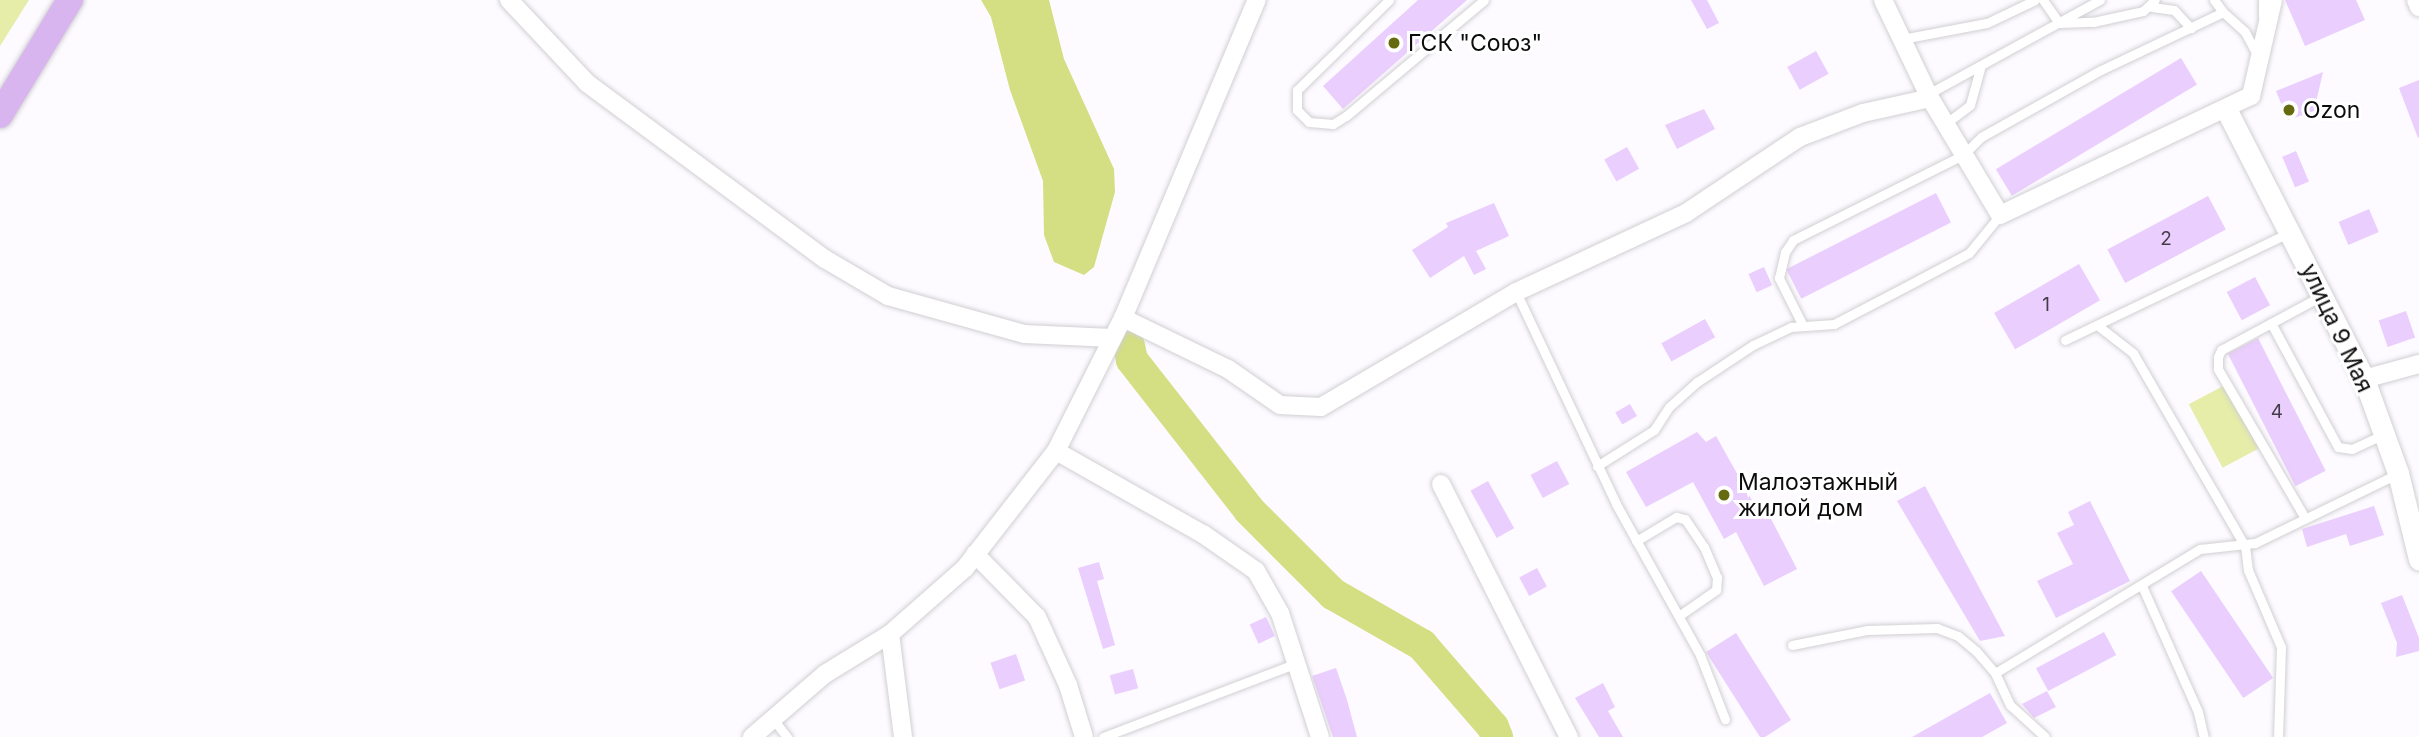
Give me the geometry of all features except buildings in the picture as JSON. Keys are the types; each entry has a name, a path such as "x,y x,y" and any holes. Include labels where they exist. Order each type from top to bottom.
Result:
{"main road":[{"path":"0,115 70,0"}],"street":[{"path":"509,0 587,83 825,259 888,296 1024,334 1112,338"},
{"path":"752,737 825,674 890,634 975,554 1056,451 1123,318 1257,0"},
{"path":"1883,0 1929,96 2000,215 2251,96 2261,63 2273,0"},
{"path":"2416,0 2419,7"},
{"path":"1123,318 1228,369 1280,405 1298,409 1321,407 1516,292 1686,213 1800,137 1863,113 1929,96"},
{"name":"улица 9 Мая","path":"2226,109 2324,294 2364,379 2399,473 2419,559"},
{"path":"2364,379 2419,364"},
{"path":"1056,451 1203,534 1256,571 1280,614 1320,737"},
{"path":"1441,484 1569,737"},
{"path":"975,554 1037,617 1068,685 1084,737"},
{"path":"890,634 904,737"}],"lane":[{"path":"1389,0 1297,90 1297,110 1309,122 1333,124 1346,116 1484,0"},
{"path":"1902,40 1987,23 2035,0"},
{"path":"2043,0 2059,23"},
{"path":"1929,96 2100,0"},
{"path":"2214,0 2222,12 2245,32 2261,63"},
{"path":"2261,63 2263,0"},
{"path":"2059,23 2093,22 2154,3 2174,10 2190,27"},
{"path":"1803,326 1779,278 1785,252 1793,240 1963,155 1993,130 2101,70 2222,12"},
{"path":"1945,124 1970,105 1981,65"},
{"path":"1597,466 1654,430 1663,414 1697,382 1779,331 1834,324 1969,253 2000,215"},
{"path":"2065,340 2290,232"},
{"path":"1516,292 1597,466 1636,541 1680,615 1725,719"},
{"path":"2305,518 2218,369 2221,350 2324,294"},
{"path":"2271,323 2338,447 2352,449 2384,434"},
{"path":"2097,325 2133,353 2245,546 2248,570 2281,647 2278,737"},
{"path":"1996,673 2200,549 2245,546 2399,473"},
{"path":"1636,541 1676,517 1685,519 1704,547 1717,577 1716,590 1680,615"},
{"path":"2142,586 2198,712 2204,737"},
{"path":"1792,645 1867,629 1937,628 1958,636 1996,673 2010,705 2045,737"},
{"path":"1103,737 1298,663"},
{"path":"773,719 787,737"}],"shaded area":[{"path":"0,0 29,0 0,46"},
{"path":"981,0 1049,0 1064,59 1114,169 1115,192 1094,267 1084,275 1054,262 1044,235 1043,181 1010,90 991,17"},
{"path":"2225,385 2259,449 2223,468 2189,404"}],"waterway":[{"path":"1129,346 1132,360 1249,510 1333,594 1422,645 1493,727 1497,737"}],"place":[{"name":"ГСК \"Союз\"","path":"1394,43"},
{"name":"Ozon","path":"2289,110"},
{"name":"Малоэтажный жилой дом","path":"1724,495"}]}
